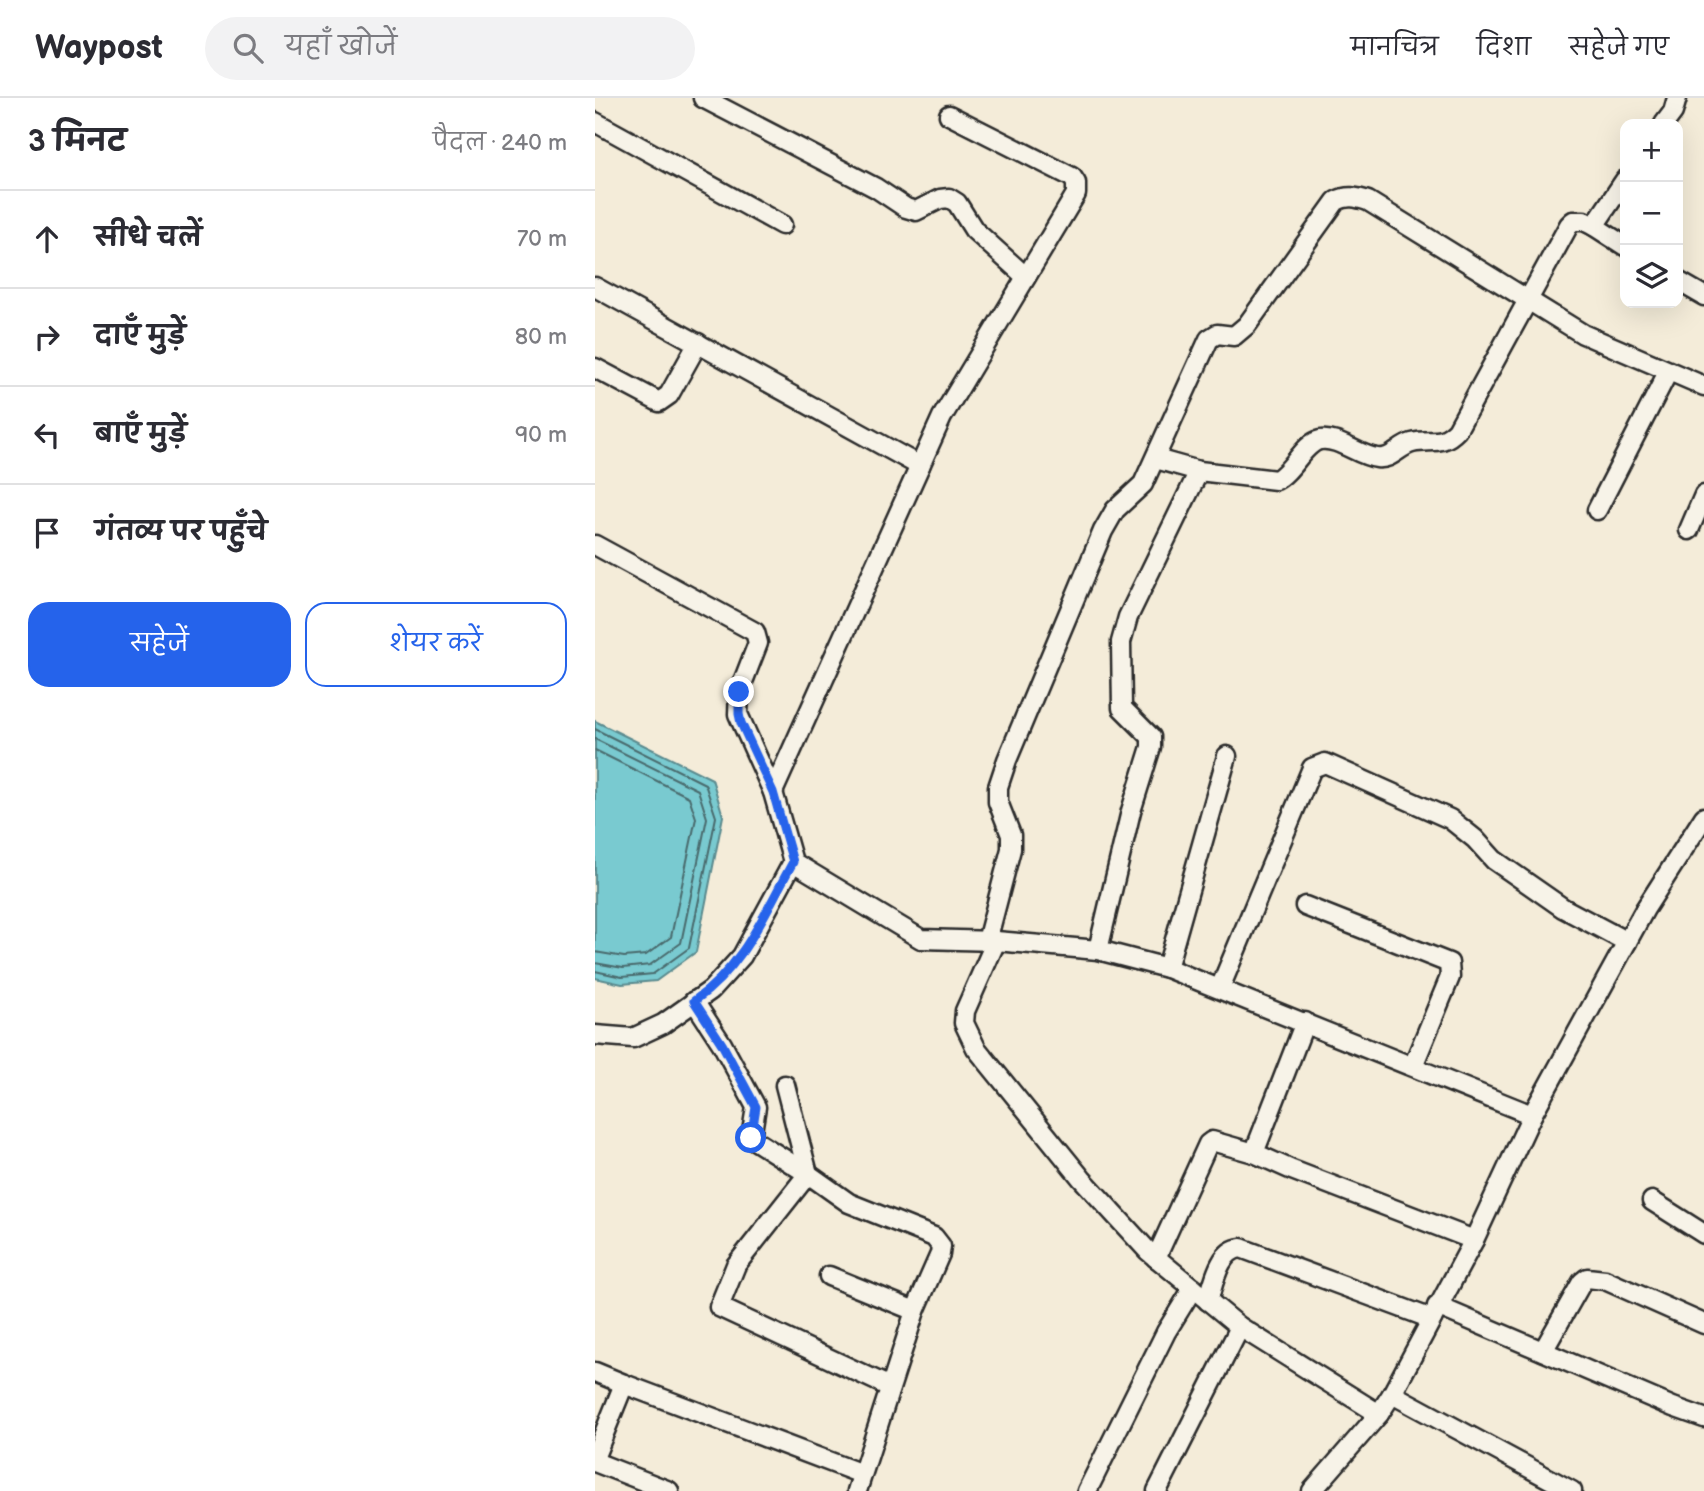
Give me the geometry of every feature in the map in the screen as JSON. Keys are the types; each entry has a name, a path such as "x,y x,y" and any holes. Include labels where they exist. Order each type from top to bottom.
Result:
{"street":[{"path":"703,98 876,188 906,208 916,211 940,199 949,198 957,203 974,230 1025,277"},
{"path":"1668,119 1680,99"},
{"path":"773,792 942,417 1076,194 1076,183 1072,177 949,115"},
{"path":"595,122 782,225"},
{"path":"1594,226 1624,182"},
{"path":"1379,1414 1240,1327 1156,1258 1082,1179 976,1048 964,1023 965,1011 992,941 1011,849 1010,835 998,802 998,787 1103,531 1115,510 1143,484 1209,339 1217,334 1234,336 1241,332 1336,201 1343,197 1356,197 1367,201 1583,334 1704,386"},
{"path":"1156,459 1199,471 1276,480 1285,475 1311,444 1318,440 1329,440 1376,458 1389,457 1412,443 1449,439 1457,430 1569,225 1578,220 1594,226 1623,245"},
{"path":"1683,284 1704,296"},
{"path":"595,287 920,466"},
{"path":"595,368 659,402 669,395 698,343"},
{"path":"1597,510 1668,372"},
{"path":"1098,950 1131,811 1151,747 1151,737 1122,708 1121,642 1128,617 1199,471"},
{"path":"1689,530 1704,495"},
{"path":"595,545 755,632 758,643 739,692 739,714 773,792 793,862 888,921 921,939 992,941 1098,950 1167,968 1532,1115"},
{"path":"1167,968 1227,756"},
{"path":"1220,988 1312,768 1319,763 1325,763 1450,819 1475,839 1494,860 1563,908 1627,942"},
{"path":"1312,1491 1379,1414 1392,1394 1474,1240 1532,1115 1645,909 1704,817"},
{"path":"595,1035 633,1038 663,1024 711,990 742,956 793,862"},
{"path":"1305,906 1449,963 1450,977 1413,1066"},
{"path":"595,1372 860,1483 915,1311 940,1254 941,1246 934,1237 849,1203 751,1138 756,1107 722,1044 694,1001"},
{"path":"1254,1153 1304,1022"},
{"path":"785,1085 808,1174"},
{"path":"1156,1258 1207,1144 1212,1141 1254,1153 1291,1170 1474,1240"},
{"path":"808,1174 736,1265 719,1307 890,1387"},
{"path":"1651,1201 1704,1234"},
{"path":"1208,1301 1224,1257 1230,1251 1241,1248 1543,1351 1704,1418"},
{"path":"829,1276 915,1311"},
{"path":"1543,1351 1582,1282 1587,1278 1605,1280 1704,1324"},
{"path":"1087,1491 1166,1332 1193,1288"},
{"path":"1157,1491 1240,1327"},
{"path":"595,1456 624,1384"},
{"path":"1392,1394 1572,1491"},
{"path":"595,1462 669,1491"}],"water":[{"path":"595,721 712,779 723,816 696,952 656,981 622,984 595,978"}],"route":[{"path":"739,692 741,723 773,792 793,862 742,956 711,990 694,1001 722,1044 756,1107 751,1138"}]}
